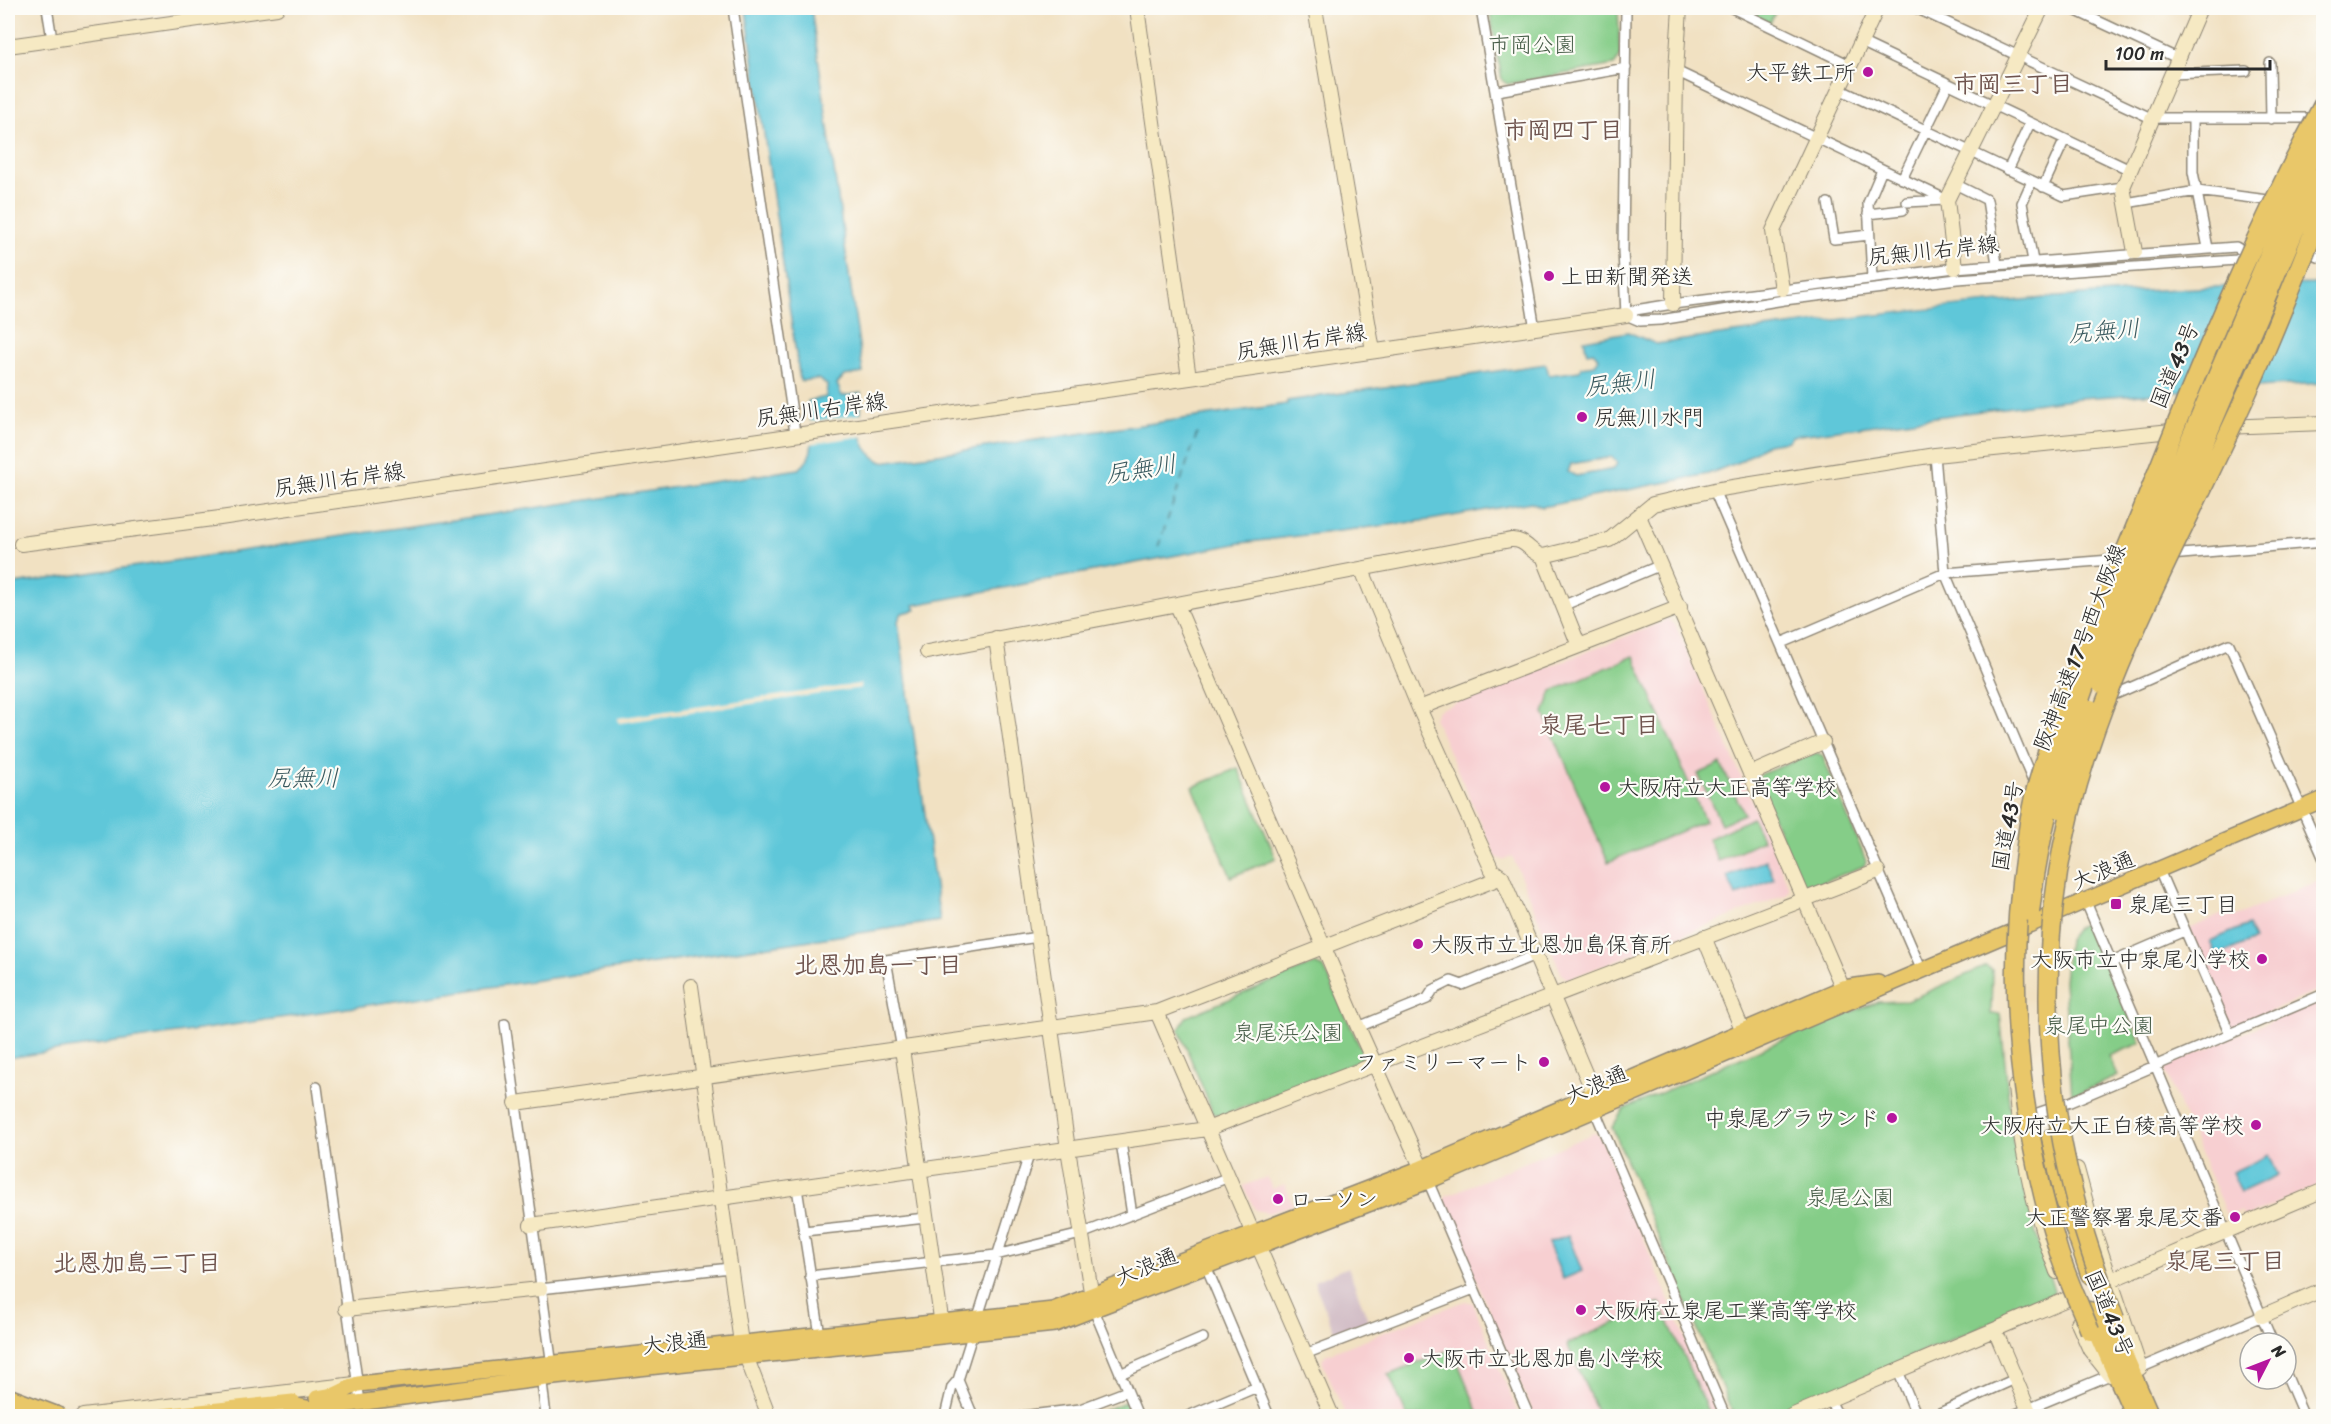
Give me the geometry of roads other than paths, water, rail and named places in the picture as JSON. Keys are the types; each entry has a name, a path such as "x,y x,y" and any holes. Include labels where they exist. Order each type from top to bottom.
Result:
{"highway":[{"path":"2246,253 2268,200 2320,121 2324,93"},
{"name":"国道43号","path":"2129,1416 2090,1331 2058,1250 2032,1141 2022,1084 2016,1016 2015,934 2021,880 2037,786 2071,686 2204,356 2278,188 2324,103"},
{"name":"阪神高速17号西大阪線","path":"2150,1416 2079,1245 2063,1194 2051,1138 2045,1100 2039,1008 2040,950 2049,871 2067,781 2098,690 2315,171 2320,121"},
{"path":"2134,529 2229,321 2315,171"},
{"path":"2175,551 2248,363 2315,171"},
{"name":"阪神高速17号西大阪線","path":"2135,1416 2065,1248 2038,1140 2032,1101 2025,1008 2025,960 2035,869 2054,778 2085,685 2315,171"},
{"name":"国道43号","path":"2160,1416 2140,1368 2115,1319 2078,1212 2057,1122 2049,1035 2050,943 2059,871 2080,782 2110,692 2248,391 2324,205"},
{"path":"2319,254 2324,215"}],"main road":[{"name":"大浪通","path":"1595,1101 1742,1029 1922,971 2324,799"},
{"name":"大浪通","path":"1093,1304 1425,1174 1846,994"},
{"name":"大浪通","path":"283,1403 312,1409 546,1371 741,1343 820,1335 975,1326 1093,1304 1206,1266 1256,1239"},
{"name":"大浪通","path":"162,1416 255,1408 335,1395 358,1384 747,1358 943,1329"},
{"path":"8,1396 63,1416"}],"street":[{"path":"47,8 52,39"},
{"path":"8,45 270,8"},
{"path":"733,8 800,433"},
{"path":"1137,8 1190,378"},
{"path":"1315,8 1373,351"},
{"path":"1481,8 1497,91 1535,329"},
{"path":"1626,8 1623,250 1626,315"},
{"path":"1680,8 1676,71 1677,311 1894,286 2237,260 2246,253 2319,254"},
{"path":"1732,8 1850,64"},
{"path":"1782,289 1773,231 1877,8"},
{"path":"1916,8 2151,118 2271,118 2320,121"},
{"path":"1955,268 1947,200 2042,8"},
{"path":"2070,8 2177,58"},
{"path":"2135,252 2123,186 2200,8"},
{"path":"1861,42 2130,170"},
{"path":"2270,63 2271,118"},
{"path":"1497,91 1626,68"},
{"path":"1676,71 1947,200"},
{"path":"2170,74 2246,71"},
{"path":"1902,179 1948,84"},
{"path":"1839,88 2064,196 2123,186"},
{"path":"2193,118 2193,172 2208,248"},
{"path":"2008,170 2030,123"},
{"path":"2043,187 2065,139"},
{"path":"1872,278 1868,203 1882,170"},
{"path":"2032,181 2022,203 2033,261"},
{"path":"1955,184 1987,200 1998,264"},
{"path":"2126,203 2197,190 2268,200"},
{"path":"1868,214 1947,200"},
{"path":"1828,203 1834,239 1869,235"},
{"name":"尻無川右岸線","path":"1626,315 1640,321 1782,289 1955,268 2208,248 2236,247 2246,253"},
{"name":"尻無川右岸線","path":"21,544 232,516 1535,329 1626,315 1635,310 1677,311"},
{"path":"927,652 1511,540 1522,541 1537,555 1543,556 1609,540 1658,502 1714,490 1935,455 2192,428 2324,423"},
{"path":"1935,455 1946,573 2034,784"},
{"path":"1714,490 1922,971"},
{"path":"1639,516 1846,994"},
{"path":"1780,643 1946,573 2118,559 2175,551 2324,542"},
{"path":"2175,551 2116,694 2085,780 2064,879 2055,978 2055,1015 2065,1104 2080,1182 2140,1368 2324,1289"},
{"path":"1543,556 1579,646"},
{"path":"2011,1416 2029,1413 2110,1375 2090,1350 2067,1299 2050,1254 2034,1198 2018,1120 2011,1016 2010,934 2023,840 2034,784 2058,714 2118,559"},
{"path":"1562,606 1661,565"},
{"path":"1362,570 1419,708 1492,870 1502,877 1595,1101 1598,1118 1725,1416"},
{"path":"1177,605 1358,1027 1425,1174 1529,1416"},
{"path":"1419,708 1680,607"},
{"path":"996,638 1068,1149 1093,1304 1138,1416"},
{"path":"2116,694 2229,644 2324,859"},
{"path":"1750,774 1823,742"},
{"path":"2159,870 2230,1034"},
{"path":"531,1225 1207,1129 1878,871"},
{"path":"516,1103 1157,1012 1323,945 1502,877"},
{"path":"2086,902 2268,1331"},
{"path":"2112,962 2184,931"},
{"path":"943,1329 902,1049 886,960 1038,937"},
{"path":"1704,937 1742,1029"},
{"path":"1358,1027 1427,999 1433,990 1451,981 1462,985 1535,955"},
{"path":"691,986 741,1343 769,1416"},
{"path":"2018,1120 2065,1104 2324,994"},
{"path":"1157,1012 1331,1416"},
{"path":"505,1024 540,1288 546,1371 546,1416"},
{"path":"317,1087 360,1402"},
{"path":"1121,1142 1132,1215"},
{"path":"945,1416 952,1387 958,1380 1029,1155"},
{"path":"810,1276 996,1255 1081,1234 1229,1177"},
{"path":"797,1188 820,1335"},
{"path":"2111,1280 2324,1190"},
{"path":"804,1231 926,1218"},
{"path":"1206,1266 1269,1416"},
{"path":"346,1309 730,1268"},
{"path":"1305,1354 1474,1289"},
{"path":"1791,1416 2067,1299"},
{"path":"1995,1330 2029,1413"},
{"path":"1120,1374 1203,1338"},
{"path":"1898,1371 1917,1416"},
{"path":"1933,1416 2015,1379"},
{"path":"958,1380 973,1416"},
{"path":"83,1416 358,1384"},
{"path":"1188,1416 1257,1388"},
{"path":"1028,1416 1081,1413 1127,1391"},
{"path":"2293,1391 2304,1416"},
{"path":"1830,1400 1838,1416"},
{"path":"270,1416 312,1409"},
{"path":"9,1416 63,1416"}],"water":[{"name":"尻無川","path":"741,8 811,8 863,373 844,376 837,384 842,396 861,393 863,441 866,449 882,462 1546,364 1549,375 1580,371 1581,367 1595,365 1599,358 1593,352 1587,353 1584,340 1628,332 1656,344 1905,312 2156,290 2323,284 2323,383 2079,398 1792,436 1788,441 1767,444 1741,461 1708,474 1542,507 1531,502 1430,520 1241,543 914,605 916,610 902,613 898,621 940,921 8,1058 8,585 799,469 805,463 812,447 808,401 826,397 827,385 818,379 800,381 746,10","holes":["1612,457 1617,463 1614,469 1576,476 1568,472 1571,464"]},
{"path":"1766,860 1774,879 1736,896 1727,876"},
{"path":"2248,925 2254,940 2216,956 2210,941"},
{"path":"2269,1155 2278,1175 2241,1192 2232,1172"},
{"path":"1568,1235 1582,1271 1563,1279 1548,1243"}],"place":[{"name":"大平鉄工所","path":"1868,72"},
{"name":"上田新聞発送","path":"1549,276"},
{"name":"尻無川水門","path":"1582,417"},
{"name":"大阪府立大正高等学校","path":"1605,787"},
{"name":"泉尾三丁目","path":"2116,904"},
{"name":"大阪市立北恩加島保育所","path":"1418,944"},
{"name":"大阪市立中泉尾小学校","path":"2262,959"},
{"name":"ファミリーマート","path":"1544,1062"},
{"name":"中泉尾グラウンド","path":"1892,1118"},
{"name":"大阪府立大正白稜高等学校","path":"2256,1125"},
{"name":"ローソン","path":"1278,1199"},
{"name":"大正警察署泉尾交番","path":"2235,1217"},
{"name":"大阪府立泉尾工業高等学校","path":"1581,1310"},
{"name":"大阪市立北恩加島小学校","path":"1409,1358"}],"district":[{"name":"市岡三丁目","path":"2013,84"},
{"name":"市岡四丁目","path":"1563,130"},
{"name":"泉尾七丁目","path":"1599,725"},
{"name":"北恩加島一丁目","path":"878,965"},
{"name":"泉尾三丁目","path":"2225,1261"},
{"name":"北恩加島二丁目","path":"137,1263"}],"park label":[{"name":"市岡公園","path":"1532,44"},
{"name":"泉尾中公園","path":"2099,1025"},
{"name":"泉尾浜公園","path":"1288,1032"},
{"name":"泉尾公園","path":"1850,1197"}]}
